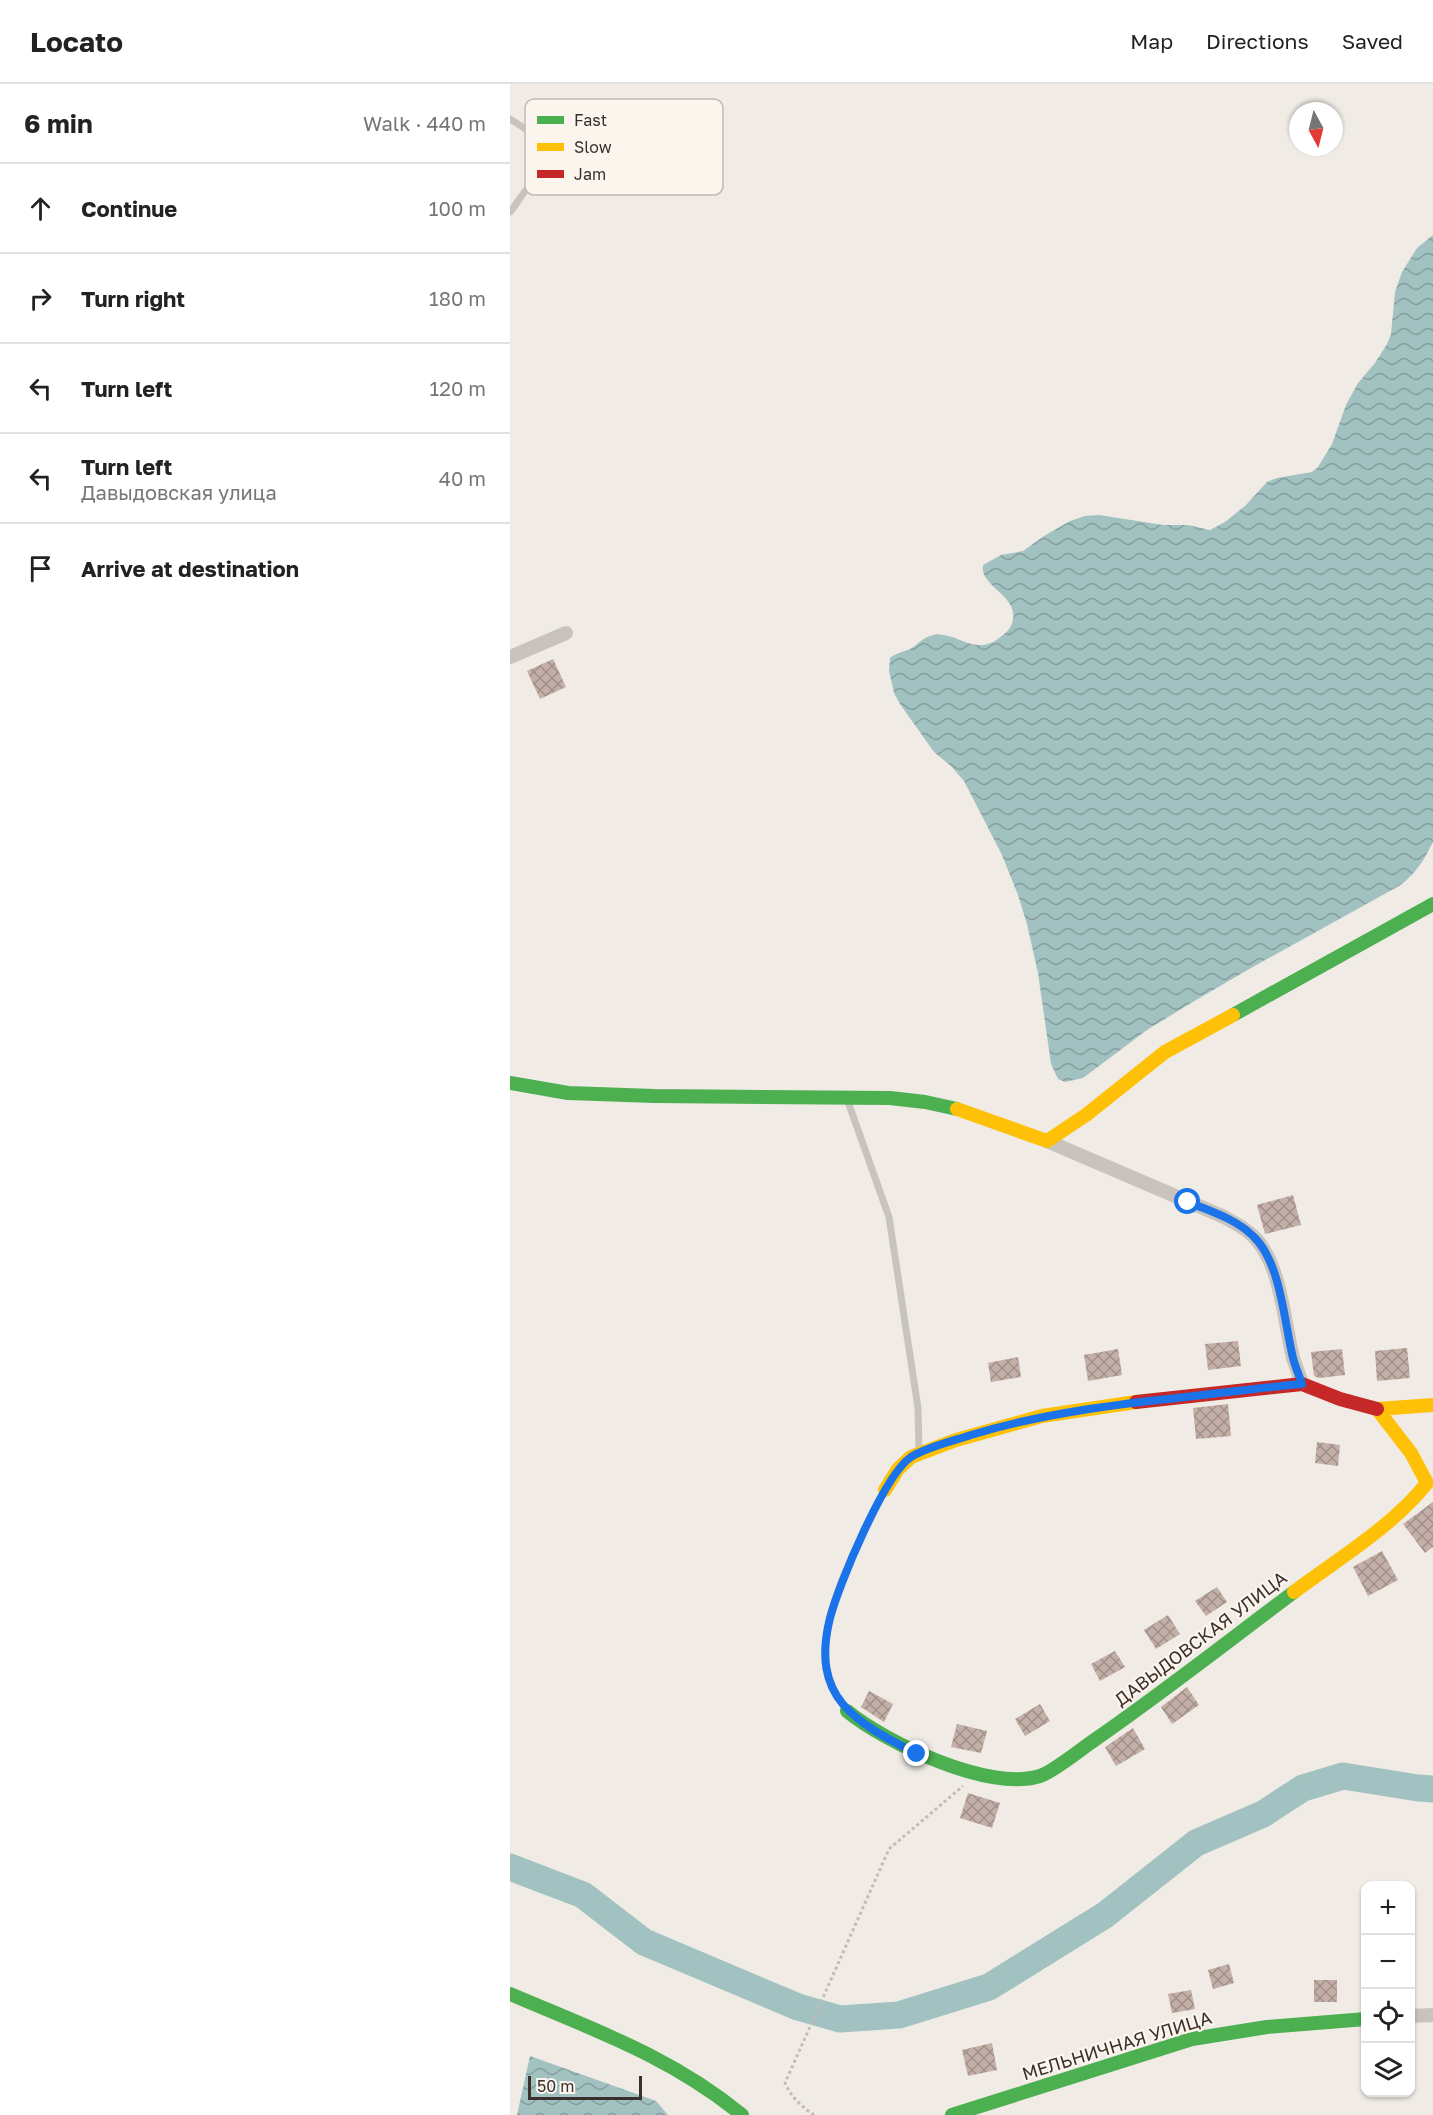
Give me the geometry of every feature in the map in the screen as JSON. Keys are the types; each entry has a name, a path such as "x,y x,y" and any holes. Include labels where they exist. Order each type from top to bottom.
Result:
{"street":[{"path":"510,657 566,633"},
{"path":"1047,1141 1086,1116 1165,1052 1433,904"},
{"path":"510,1083 568,1093 890,1098 925,1102 964,1111 1047,1141 1222,1216 1255,1237 1267,1255 1277,1282 1294,1360 1302,1384"},
{"path":"885,1490 898,1469 911,1457 990,1430 1042,1416 1151,1400 1302,1384 1340,1399 1377,1409 1433,1405"},
{"name":"ДАВЫДОВСКАЯ УЛИЦА","path":"847,1711 864,1725 917,1754 977,1773 1020,1780 1041,1776 1236,1637 1384,1525 1430,1482 1412,1452 1377,1409"},
{"path":"510,1994 619,2038 660,2059 704,2086 742,2115"},
{"path":"1415,2016 1433,2015"},
{"name":"МЕЛЬНИЧНАЯ УЛИЦА","path":"952,2115 1192,2039 1268,2027 1361,2019"}],"lane":[{"path":"510,119 525,130"},
{"path":"510,212 525,190"},
{"path":"846,1096 889,1217 918,1408 919,1454"},
{"path":"847,1711 834,1691 828,1672 825,1650 827,1631 834,1603 849,1565 885,1490"}],"path":[{"path":"814,2115 789,2092 785,2083 889,1849 977,1773"}],"water":[{"path":"1433,235 1433,842 1419,866 1399,886 1191,1003 1147,1030 1083,1078 1065,1082 1058,1079 1051,1064 1038,973 1018,895 1002,855 964,781 934,752 894,693 889,671 890,658 910,649 925,638 939,634 974,645 983,645 993,642 1004,634 1012,624 1013,611 1009,603 987,579 983,572 983,565 1001,555 1023,551 1070,521 1085,516 1099,515 1163,525 1188,525 1210,530 1225,522 1246,505 1267,482 1312,472 1318,467 1332,444 1346,405 1358,383 1387,344 1391,334 1395,292 1402,272 1417,248"},
{"path":"530,2056 656,2101 668,2115 517,2115"}],"building":[{"path":"553,659 566,687 540,699 527,671"},
{"path":"1293,1195 1301,1225 1265,1234 1257,1205"},
{"path":"1238,1341 1241,1366 1208,1370 1205,1344"},
{"path":"1407,1348 1410,1378 1377,1381 1375,1351"},
{"path":"1118,1349 1122,1375 1088,1381 1084,1355"},
{"path":"1342,1349 1345,1375 1319,1378 1314,1376 1311,1352"},
{"path":"1018,1357 1021,1377 991,1382 988,1363"},
{"path":"1228,1404 1231,1436 1196,1439 1193,1408"},
{"path":"1317,1442 1340,1445 1338,1466 1315,1463"},
{"path":"1433,1502 1433,1547 1425,1553 1403,1524"},
{"path":"1382,1551 1398,1580 1368,1596 1353,1567"},
{"path":"1217,1587 1227,1602 1206,1616 1195,1601"},
{"path":"1168,1615 1180,1634 1156,1649 1144,1630"},
{"path":"1115,1651 1125,1667 1100,1681 1091,1664"},
{"path":"1187,1687 1199,1705 1172,1724 1161,1707"},
{"path":"869,1691 893,1704 884,1722 861,1707"},
{"path":"1040,1704 1050,1721 1025,1736 1015,1719"},
{"path":"957,1724 987,1731 981,1753 951,1747"},
{"path":"1133,1728 1145,1749 1116,1766 1105,1747"},
{"path":"968,1793 1000,1803 992,1828 960,1818"},
{"path":"1229,1964 1234,1983 1213,1989 1208,1970"},
{"path":"1314,1980 1337,1980 1337,2002 1314,2002"},
{"path":"1191,1990 1195,2009 1172,2013 1168,1994"},
{"path":"992,2043 997,2070 968,2076 962,2050"}],"waterway":[{"path":"510,1867 583,1895 644,1942 798,2007 840,2019 899,2015 989,1987 1105,1915 1196,1843 1263,1814 1303,1788 1343,1776 1433,1789"}],"traffic: fast":[{"path":"1233,1015 1433,904"},
{"path":"510,1083 568,1093 890,1098 957,1109"},
{"path":"847,1711 886,1737 939,1762 994,1777 1019,1779 1040,1776 1059,1766 1144,1705 1294,1592"},
{"path":"510,1994 659,2060 715,2094 742,2115"},
{"path":"952,2115 1192,2039 1267,2027 1361,2019"}],"traffic: slow":[{"path":"957,1109 1047,1141 1086,1115 1165,1052 1233,1015"},
{"path":"885,1490 898,1469 911,1457 956,1440 1042,1416 1136,1402"},
{"path":"1294,1592 1382,1528 1427,1483 1411,1453 1377,1409 1433,1405"}],"traffic: jam":[{"path":"1136,1402 1302,1384 1340,1399 1377,1409"}],"route":[{"path":"917,1754 864,1725 847,1711 834,1691 825,1650 834,1603 849,1565 885,1490 898,1469 911,1457 956,1440 1042,1416 1151,1400 1302,1384 1294,1360 1277,1282 1267,1255 1255,1237 1241,1226 1188,1202"}]}
